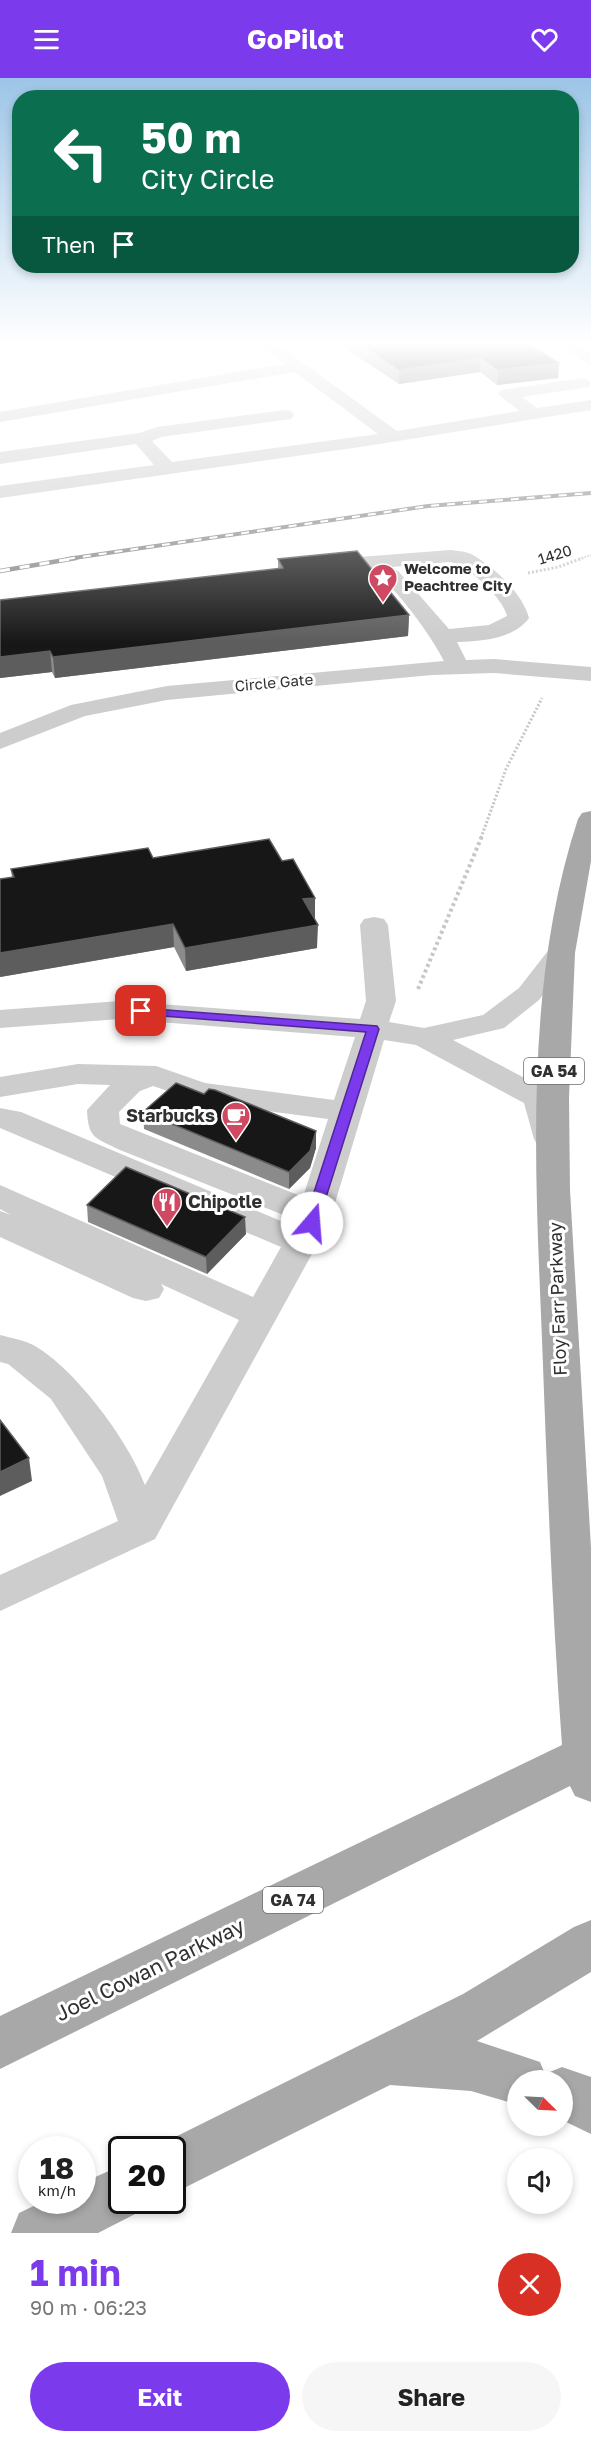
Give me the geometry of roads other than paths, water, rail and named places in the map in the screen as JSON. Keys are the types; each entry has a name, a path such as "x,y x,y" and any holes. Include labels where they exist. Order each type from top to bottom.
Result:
{"main road":[{"name":"Floy Farr Parkway","path":"589,1763 574,1621 560,1369 553,1190 553,1098 561,953 575,869 591,819"},
{"name":"Joel Cowan Parkway","path":"12,2031 589,1763"},
{"path":"186,2160 481,2012 591,1944"},
{"path":"388,2059 471,2066 507,2076"},
{"path":"573,2096 591,2108"},
{"path":"39,2233 108,2199"}],"street":[{"path":"0,458 117,442"},
{"path":"143,442 168,470"},
{"path":"0,492 168,470 355,442"},
{"path":"304,567 450,556 473,563 515,605 518,618 510,626 498,630 443,636"},
{"path":"370,562 392,576 443,636 459,668"},
{"name":"Circle Gate","path":"0,742 79,710 167,693 432,668 494,666 591,674"},
{"path":"0,1594 141,1528 307,1228 377,1015 374,924"},
{"path":"424,1037 493,1022 530,994 561,953"},
{"path":"0,1019 120,1010 377,1015 424,1037 538,1098 554,1149"},
{"path":"0,1087 78,1074 156,1076 200,1092 347,1112"},
{"path":"144,1076 129,1084 103,1110 104,1129 307,1228"},
{"path":"0,1118 10,1119 307,1228"},
{"path":"0,1196 254,1325"},
{"path":"0,1223 254,1325"},
{"path":"10,1351 64,1389 120,1471 141,1528"}],"railway":[{"path":"67,559 428,506 591,493"},
{"path":"0,571 76,558"}],"place":[{"name":"Welcome to Peachtree City","path":"383,604"},
{"name":"Starbucks","path":"236,1142"},
{"name":"Chipotle","path":"167,1228"}]}
